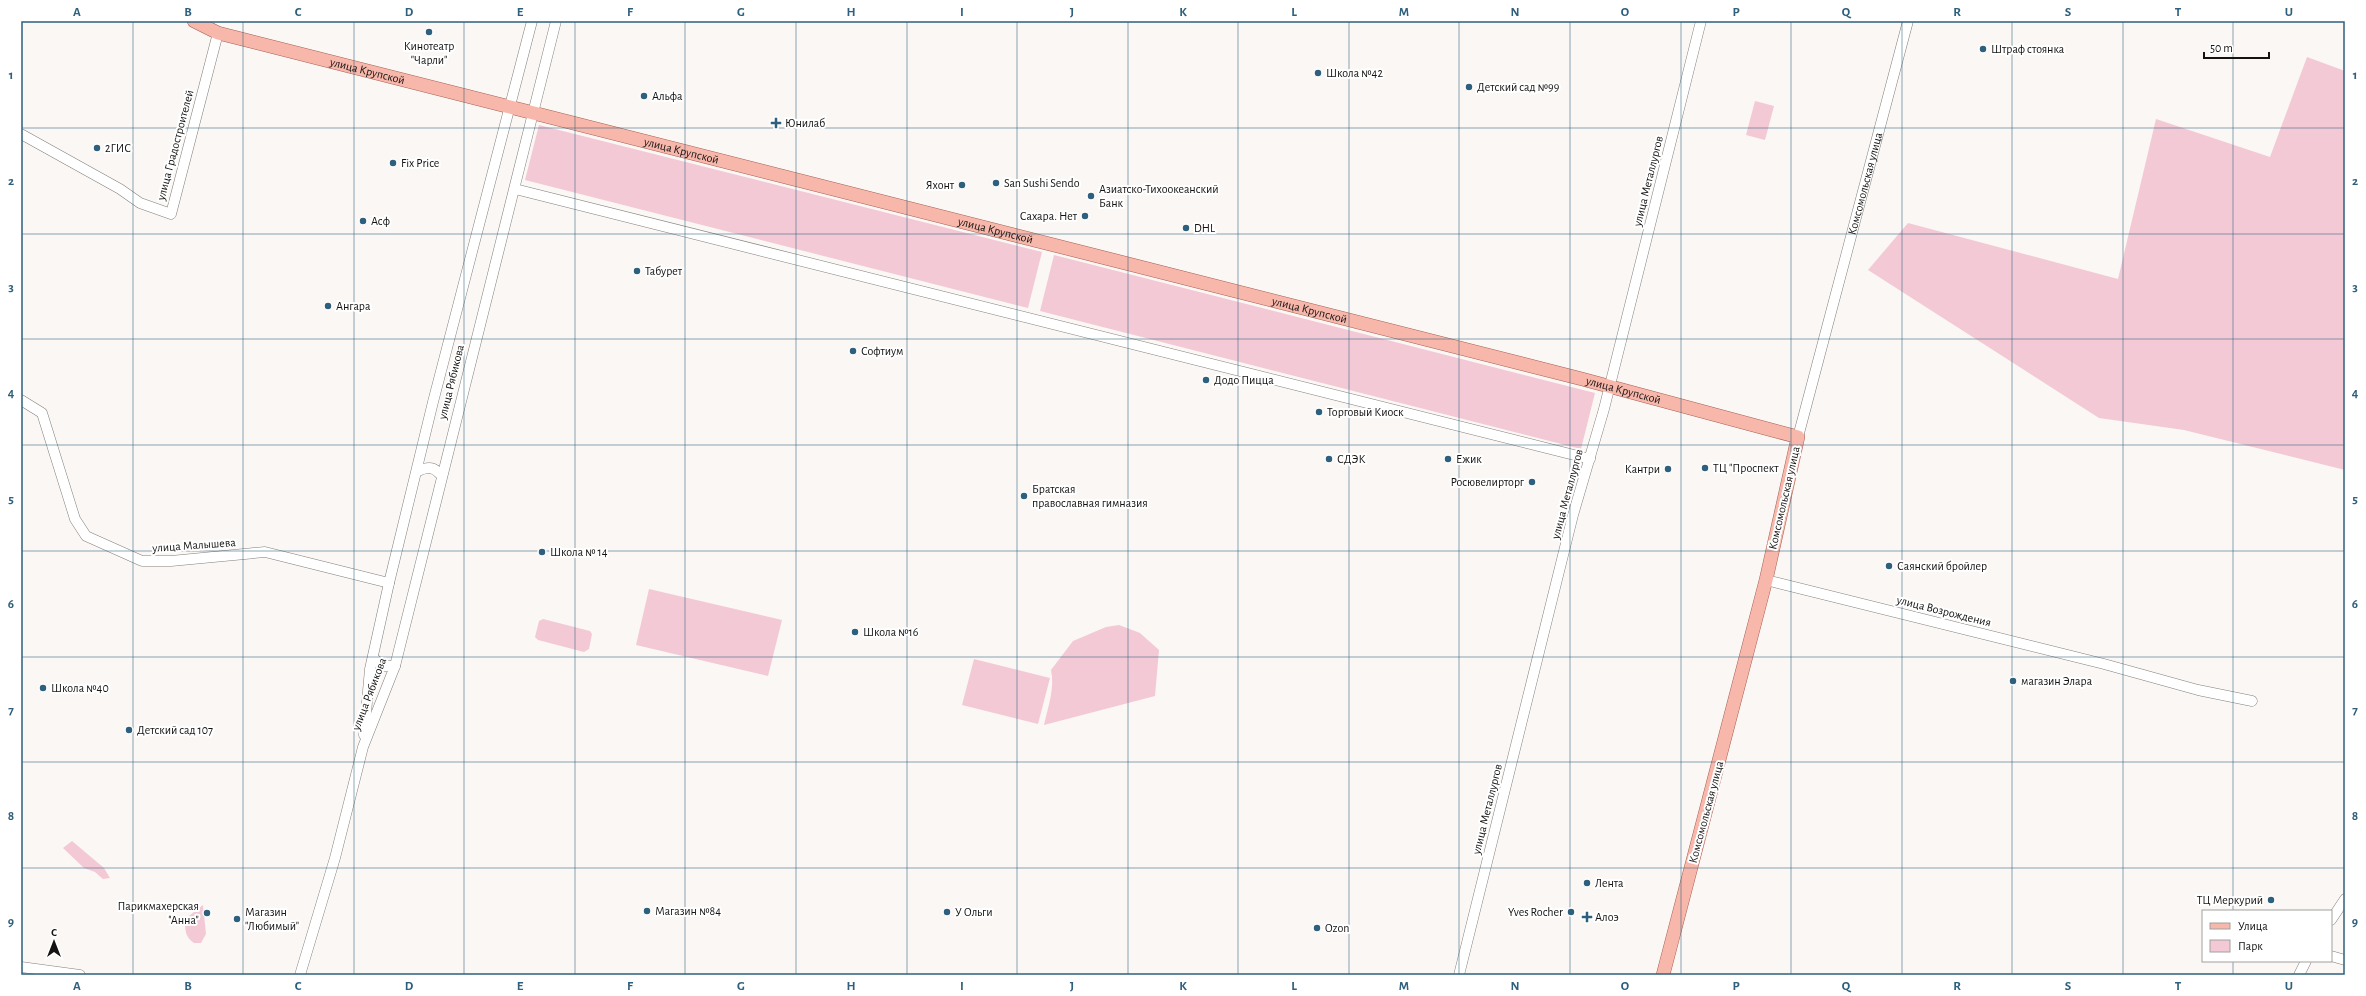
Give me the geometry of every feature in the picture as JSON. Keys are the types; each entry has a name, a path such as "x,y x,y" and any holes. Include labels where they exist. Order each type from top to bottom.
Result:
{"main road":[{"name":"улица Крупской","path":"194,21 218,33 510,107 532,114 1610,386 1798,437"},
{"name":"Комсомольская улица","path":"1663,975 1766,580 1798,437"}],"street":[{"name":"улица Рябикова","path":"363,747 370,669 389,583 418,471 433,402 532,21"},
{"name":"улица Рябикова","path":"300,975 335,858 363,747 395,666 489,282 515,188 556,21"},
{"name":"улица Металлургов","path":"1459,975 1574,515 1610,386 1701,21"},
{"name":"Комсомольская улица","path":"1798,437 1908,21"},
{"name":"улица Градостроителей","path":"21,134 120,189 140,203 171,214 218,33"},
{"path":"515,188 1590,459"},
{"name":"улица Малышева","path":"21,400 42,413 75,519 86,536 142,561 171,561 265,552 389,583"},
{"path":"418,471 427,467 437,470 442,476"},
{"name":"улица Возрождения","path":"1766,580 2117,667 2198,690 2252,701"},
{"path":"373,657 381,666 395,666"},
{"path":"2332,918 2345,898"},
{"path":"2332,956 2345,960"},
{"path":"2299,975 2306,962"},
{"path":"21,967 80,975"}],"green space":[{"path":"2307,57 2345,71 2345,470 2184,430 2099,418 1868,270 1908,223 2118,279 2156,119 2270,157"},
{"path":"1755,101 1774,106 1765,140 1746,135"},
{"path":"539,125 1042,252 1028,308 525,180"},
{"path":"1054,255 1595,393 1581,449 1040,311"},
{"path":"649,589 782,620 768,676 636,645"},
{"path":"543,619 590,631 592,634 589,649 584,652 538,640 535,637 539,621"},
{"path":"1119,625 1140,633 1159,650 1155,696 1044,725 1052,691 1051,670 1073,641 1106,627"},
{"path":"974,659 1050,678 1038,724 962,705"},
{"path":"72,841 104,868 110,878 103,879 95,872 84,868 63,848"},
{"path":"203,905 206,934 201,943 194,943 186,933 185,919"}],"place":[{"name":"Кинотеатр \"Чарли\"","path":"429,32"},
{"name":"Штраф стоянка","path":"1983,49"},
{"name":"Школа №42","path":"1318,73"},
{"name":"Детский сад №99","path":"1469,87"},
{"name":"Альфа","path":"644,96"},
{"name":"Юнилаб","path":"776,123"},
{"name":"2ГИС","path":"97,148"},
{"name":"Fix Price","path":"393,163"},
{"name":"San Sushi Sendo","path":"996,183"},
{"name":"Яхонт","path":"962,185"},
{"name":"Азиатско-Тихоокеанский Банк","path":"1091,196"},
{"name":"Сахара. Нет","path":"1085,216"},
{"name":"Асф","path":"363,221"},
{"name":"DHL","path":"1186,228"},
{"name":"Табурет","path":"637,271"},
{"name":"Ангара","path":"328,306"},
{"name":"Софтиум","path":"853,351"},
{"name":"Додо Пицца","path":"1206,380"},
{"name":"Торговый Киоск","path":"1319,412"},
{"name":"СДЭК","path":"1329,459"},
{"name":"Ежик","path":"1448,459"},
{"name":"ТЦ \"Проспект","path":"1705,468"},
{"name":"Кантри","path":"1668,469"},
{"name":"Росювелирторг","path":"1532,482"},
{"name":"Братская православная гимназия","path":"1024,496"},
{"name":"Школа № 14","path":"542,552"},
{"name":"Саянский бройлер","path":"1889,566"},
{"name":"Школа №16","path":"855,632"},
{"name":"магазин Элара","path":"2013,681"},
{"name":"Школа №40","path":"43,688"},
{"name":"Детский сад 107","path":"129,730"},
{"name":"Лента","path":"1587,883"},
{"name":"ТЦ Меркурий","path":"2271,900"},
{"name":"Магазин №84","path":"647,911"},
{"name":"У Ольги","path":"947,912"},
{"name":"Yves Rocher","path":"1571,912"},
{"name":"Парикмахерская \"Анна\"","path":"207,913"},
{"name":"Алоэ","path":"1587,917"},
{"name":"Магазин \"Любимый\"","path":"237,919"},
{"name":"Ozon","path":"1317,928"}]}
